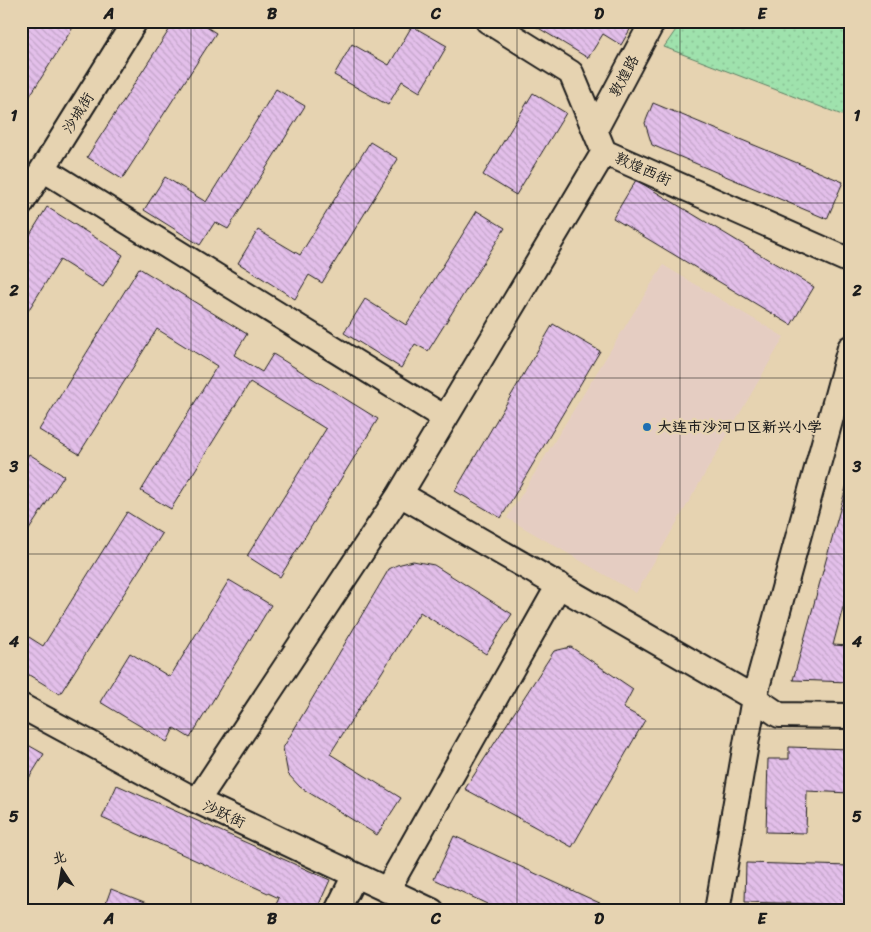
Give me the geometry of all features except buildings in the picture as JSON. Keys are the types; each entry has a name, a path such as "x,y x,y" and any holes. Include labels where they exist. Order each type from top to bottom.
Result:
{"street":[{"name":"沙城街","path":"21,204 135,21"},
{"name":"敦煌西街","path":"488,21 571,73 604,152 850,261"},
{"name":"敦煌路","path":"595,130 653,21"},
{"path":"197,801 400,494 604,152"},
{"path":"43,170 445,418"},
{"path":"717,911 754,698 850,348"},
{"path":"400,494 754,698 779,715 850,716"},
{"path":"387,890 559,585"},
{"name":"沙跃街","path":"21,706 197,801 432,911"},
{"path":"337,911 355,875"}],"shaded area":[{"name":"大连市沙河口区新兴小学","path":"663,265 784,337 636,593 507,518"}],"green space":[{"path":"682,21 850,21 850,118 664,47"}],"place":[{"name":"大连市沙河口区新兴小学","path":"647,427"}]}
